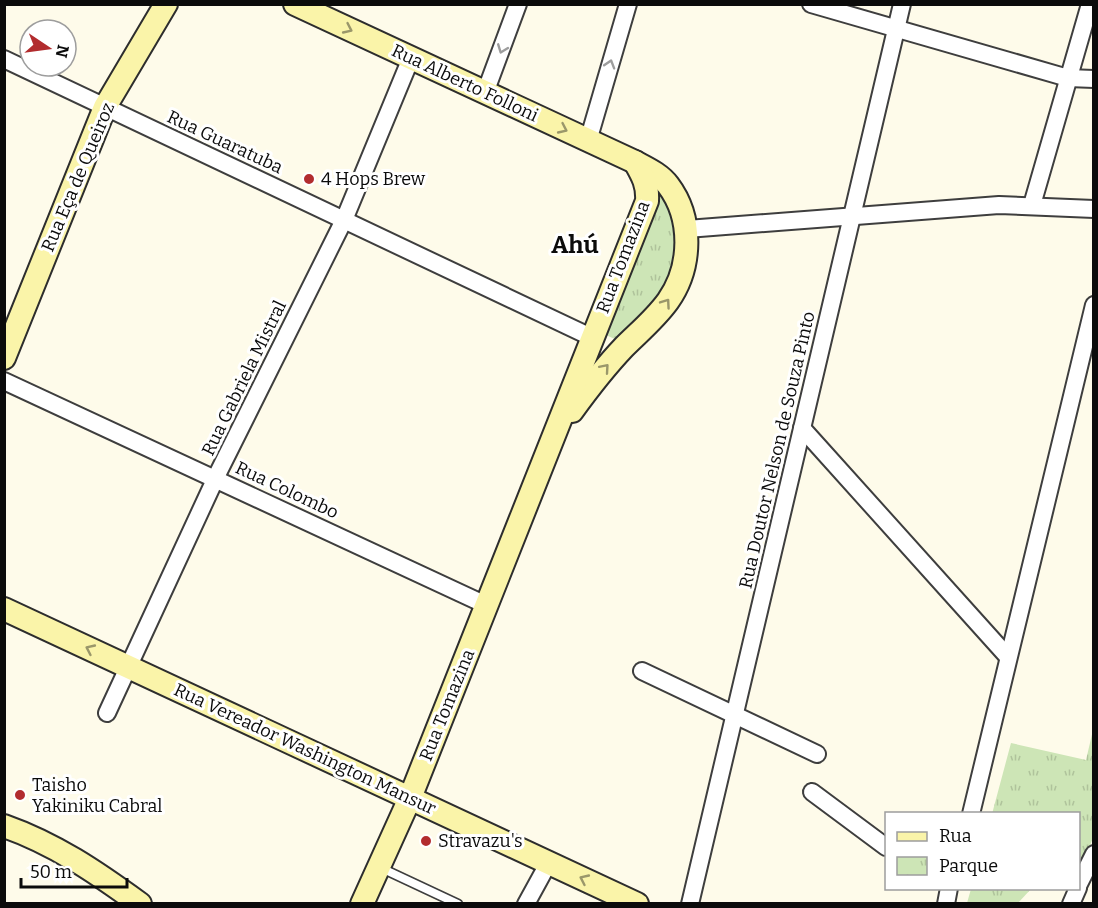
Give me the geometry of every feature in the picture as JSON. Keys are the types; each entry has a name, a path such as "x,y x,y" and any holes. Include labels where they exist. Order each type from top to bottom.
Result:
{"main road":[{"name":"Rua Eça de Queiroz","path":"4,358 105,107 166,4"},
{"name":"Rua Alberto Folloni","path":"295,4 634,162"},
{"name":"Rua Tomazina","path":"540,470 570,415 604,368 657,315 678,284 683,266 687,229 676,197 667,184 654,173 634,162"},
{"name":"Rua Tomazina","path":"362,903 410,798 647,201 648,188 634,162"},
{"path":"592,338 626,345"},
{"name":"Rua Vereador Washington Mansur","path":"4,609 637,903"},
{"path":"4,826 56,847 140,903"}],"street":[{"path":"485,93 518,4"},
{"path":"588,141 628,4"},
{"path":"811,4 1068,78 1094,79"},
{"name":"Rua Doutor Nelson de Souza Pinto","path":"690,903 902,4"},
{"path":"1032,205 1090,4"},
{"name":"Rua Gabriela Mistral","path":"107,713 216,478 344,220 411,58"},
{"name":"Rua Guaratuba","path":"4,59 592,338"},
{"path":"687,229 999,205 1094,209"},
{"path":"971,812 1008,657 1089,348 1094,305"},
{"name":"Rua Colombo","path":"4,381 486,605"},
{"path":"802,428 1008,657"},
{"path":"642,671 817,754"},
{"path":"812,792 885,846"},
{"path":"1071,903 1083,886 1094,854"},
{"path":"526,903 549,862"}],"lane":[{"path":"379,867 458,903"}],"green space":[{"path":"661,192 677,218 680,238 670,283 619,341 606,335"},
{"path":"1093,730 1093,838 1080,870 1080,812 993,812 1011,743 1086,760"},
{"path":"970,890 1030,890 1018,903 967,903"}],"place":[{"name":"4 Hops Brew","path":"309,179"},
{"name":"Taisho Yakiniku Cabral","path":"20,795"},
{"name":"Stravazu's","path":"426,841"}],"district":[{"name":"Ahú","path":"575,245"}]}
